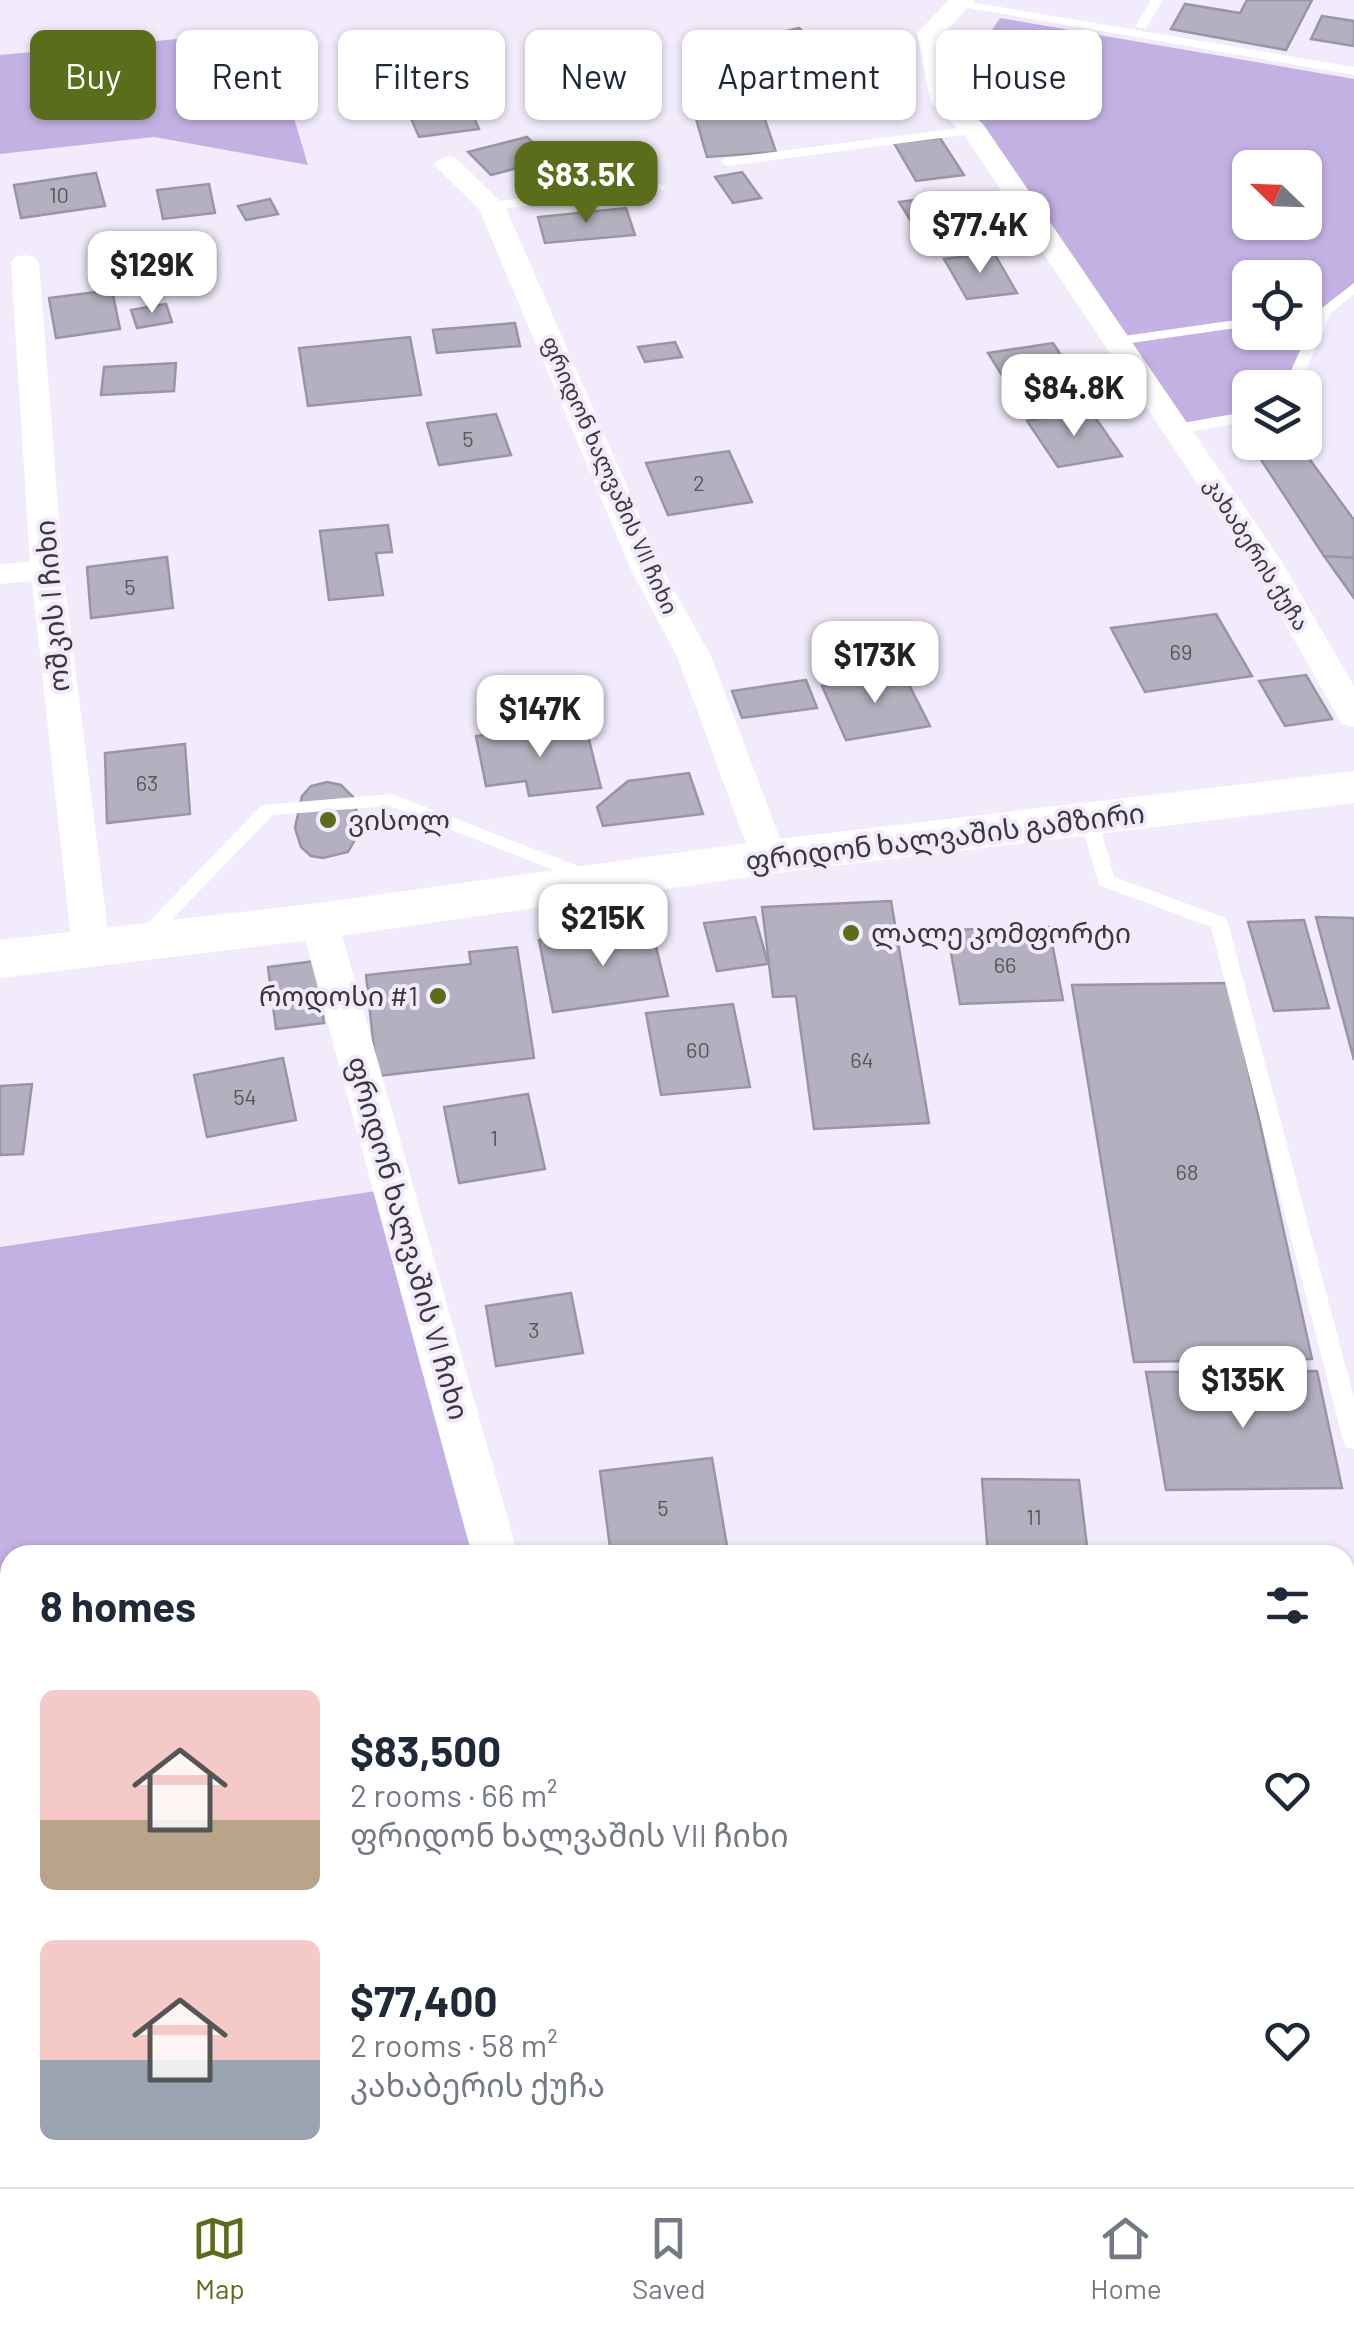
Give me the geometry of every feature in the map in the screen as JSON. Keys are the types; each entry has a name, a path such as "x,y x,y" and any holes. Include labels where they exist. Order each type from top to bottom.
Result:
{"highway":[{"name":"ფრიდონ ხალვაშის გამზირი","path":"0,959 319,921 769,858 1354,787"}],"street":[{"name":"კახაბერის ქუჩა","path":"963,2 930,33 944,102 974,130 1266,562 1354,716"},
{"name":"ფრიდონ ხალვაშის VII ჩიხი","path":"446,164 491,206 649,574 694,656 769,858"},
{"name":"ოშკის I ჩიხი","path":"25,263 47,570 114,945"},
{"path":"0,574 47,570"},
{"name":"ფრიდონ ხალვაშის VI ჩიხი","path":"319,921 492,1545"}],"lane":[{"path":"1142,25 1158,0"},
{"path":"963,2 1354,71"},
{"path":"727,162 974,130"},
{"path":"491,206 658,186"},
{"path":"1298,370 1325,311 1354,286"},
{"path":"1117,341 1232,325"},
{"path":"1177,430 1232,419"},
{"path":"114,945 268,810 392,800 600,881"},
{"path":"1089,819 1106,881 1219,923 1354,1440"}],"shaded area":[{"path":"1000,18 1070,30 992,30"},
{"path":"1102,36 1354,79 1354,287 1322,318 1322,260 1232,260 1232,350 1307,350 1298,370 1232,370 1232,419 1177,429 957,120 1102,120"},
{"path":"176,39 176,120 295,120 308,165 154,137 0,154 0,55 30,52 30,120 156,120 156,41"},
{"path":"396,1188 492,1545 0,1545 0,1247"}],"building":[{"path":"1247,0 1312,0 1286,50 1171,29 1185,4 1240,13"},
{"path":"1322,16 1354,21 1354,46 1311,39"},
{"path":"412,120 475,120 479,129 419,137"},
{"path":"696,120 765,120 776,152 707,157"},
{"path":"527,137 550,159 491,175 468,152"},
{"path":"940,138 964,175 916,181 894,143"},
{"path":"591,155 606,179 539,190 525,166"},
{"path":"742,172 761,198 733,203 715,177"},
{"path":"96,173 105,206 21,218 14,185"},
{"path":"209,184 215,213 163,219 157,190"},
{"path":"975,192 999,228 922,239 899,202"},
{"path":"270,199 278,214 246,220 238,206"},
{"path":"626,208 635,235 545,243 538,217"},
{"path":"994,253 1017,293 967,299 944,259"},
{"path":"112,290 120,329 56,338 49,298"},
{"path":"166,304 172,322 137,328 131,310"},
{"path":"515,323 520,346 437,353 433,330"},
{"path":"410,337 421,395 308,406 299,348"},
{"path":"675,342 682,357 645,362 638,347"},
{"path":"1053,343 1079,383 1013,393 988,353"},
{"path":"176,363 174,391 101,395 104,367"},
{"path":"1090,410 1122,456 1058,467 1027,421"},
{"path":"496,414 511,455 439,465 427,423"},
{"path":"729,451 752,502 668,515 646,463"},
{"path":"1261,460 1310,460 1354,520 1354,558 1324,556"},
{"path":"388,525 392,552 376,553 383,595 329,600 320,531"},
{"path":"1324,556 1354,558 1354,598"},
{"path":"167,557 173,608 91,618 87,567"},
{"path":"1216,614 1252,676 1145,692 1111,628"},
{"path":"903,673 930,726 846,740 822,686"},
{"path":"1306,675 1332,719 1285,726 1259,681"},
{"path":"806,680 817,708 742,718 732,691"},
{"path":"585,724 601,788 529,796 526,781 486,786 476,736"},
{"path":"185,744 190,814 107,823 105,753"},
{"path":"689,773 703,814 603,826 597,807 628,781"},
{"name":"ვისოლ","path":"327,782 341,785 353,797 361,829 348,852 323,858 311,856 301,847 295,828 302,796 311,786"},
{"path":"891,901 929,1123 814,1129 796,996 773,997 762,907"},
{"path":"755,917 768,964 717,971 704,923"},
{"path":"1316,917 1354,918 1354,1060"},
{"path":"1304,920 1329,1008 1274,1011 1248,922"},
{"path":"651,926 668,996 553,1012 539,940"},
{"path":"1049,927 1063,1000 960,1004 947,930"},
{"path":"517,947 534,1058 377,1076 366,975 471,964 469,952"},
{"path":"316,961 324,1023 276,1029 268,967"},
{"path":"1229,983 1312,1359 1134,1362 1072,985"},
{"path":"733,1004 750,1087 661,1095 646,1013"},
{"path":"283,1058 296,1120 207,1137 194,1075"},
{"path":"32,1084 23,1154 0,1155 0,1086"},
{"path":"528,1094 545,1169 459,1183 444,1107"},
{"path":"571,1293 583,1353 496,1366 486,1306"},
{"path":"1317,1371 1342,1488 1166,1490 1146,1372"},
{"path":"712,1458 727,1545 610,1545 600,1471"},
{"path":"982,1479 1079,1480 1087,1545 987,1545"}],"place":[{"name":"ვისოლ","path":"328,820"},
{"name":"ლალე კომფორტი","path":"851,933"},
{"name":"როდოსი #1","path":"438,996"}]}
